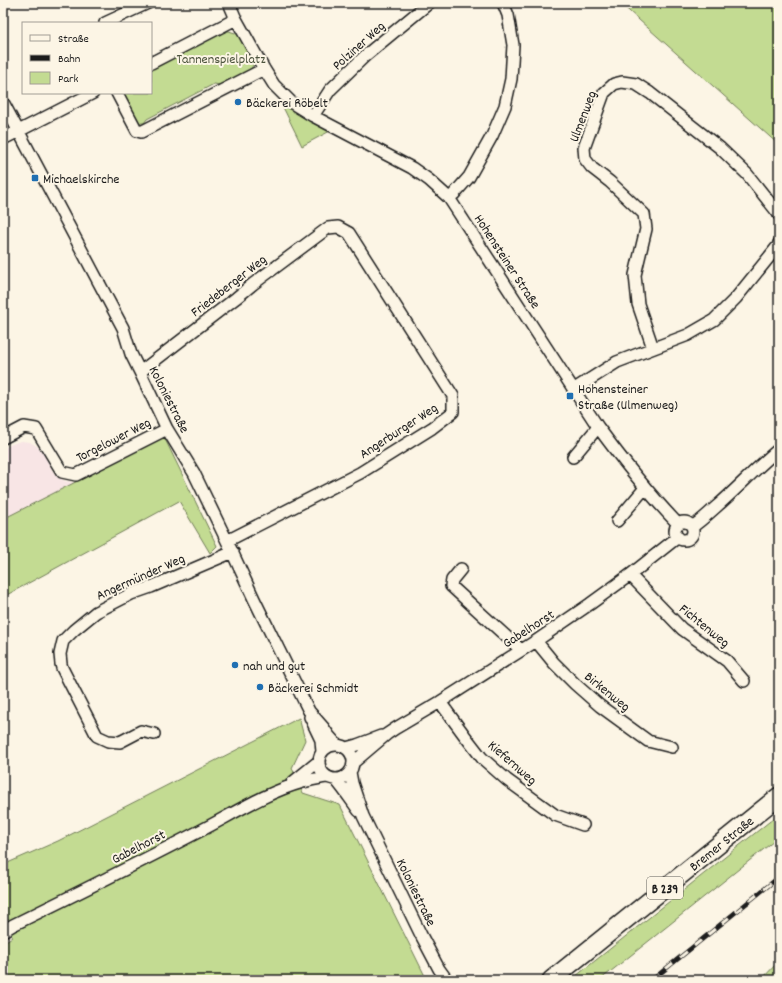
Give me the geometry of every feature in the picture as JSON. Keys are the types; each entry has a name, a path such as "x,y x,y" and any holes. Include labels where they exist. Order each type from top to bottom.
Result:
{"main road":[{"name":"Bremer Straße","path":"551,980 779,796"}],"street":[{"path":"107,22 148,3"},
{"path":"152,62 236,19 229,3"},
{"name":"Polziner Weg","path":"313,116 330,90 366,55 429,3"},
{"path":"449,198 469,177 492,136 505,106 511,79 513,45 508,15 503,3"},
{"name":"Hohensteiner Straße","path":"236,19 274,86 292,103 313,116 412,168 429,180 449,198 598,427 645,488 678,524"},
{"path":"118,94 136,131 141,132 264,69"},
{"name":"Ulmenweg","path":"653,348 638,304 635,275 646,229 644,214 610,182 592,168 585,159 584,148 604,94 614,84 622,82 636,84 650,93 720,148 747,174 779,215"},
{"path":"3,139 91,94"},
{"name":"Koloniestraße","path":"3,102 123,328 131,354 167,428 194,473 309,711 329,736 341,746"},
{"name":"Friedeberger Weg","path":"140,372 328,228 338,227"},
{"name":"Angerburger Weg","path":"227,541 360,473 432,428 453,412 453,396 349,233 338,227"},
{"path":"573,390 617,362 688,335 714,320 736,298 779,243"},
{"name":"Torgelower Weg","path":"3,438 24,427 36,429 62,472 76,475 167,428"},
{"path":"573,457 598,427"},
{"path":"692,527 700,522 779,449"},
{"path":"617,521 645,488"},
{"path":"684,522 692,527 692,532 689,538 683,540 676,535 675,529 678,524 684,522"},
{"name":"Gabelhorst","path":"341,746 357,745 387,734 440,702 536,642 630,575 678,537"},
{"name":"Angermünder Weg","path":"154,734 141,731 120,742 108,741 97,736 60,664 60,654 63,641 96,612 131,594 233,552"},
{"path":"461,569 452,580 451,586 521,650"},
{"name":"Fichtenweg","path":"630,575 682,629 726,661 744,681"},
{"name":"Birkenweg","path":"536,642 554,663 600,706 648,741 672,747"},
{"name":"Kiefernweg","path":"440,702 482,758 507,780 555,815 583,825"},
{"name":"Koloniestraße","path":"309,711 310,719 320,740 321,757"},
{"name":"Gabelhorst","path":"352,767 387,734"},
{"path":"331,746 341,746 350,752 352,756 352,767 344,778 331,778 322,772 320,767 321,757 327,748 331,746"},
{"name":"Gabelhorst","path":"286,787 321,757"},
{"name":"Koloniestraße","path":"352,767 352,783 363,816 420,935 438,969 447,980"},
{"name":"Gabelhorst","path":"3,931 246,806 286,787 315,778 331,778"},
{"name":"Koloniestraße","path":"331,778 343,788 363,816"}],"shaded area":[{"path":"21,441 30,442 38,447 44,454 57,477 65,481 73,482 81,480 3,519 3,449"}],"green space":[{"path":"620,3 779,3 779,145"},
{"name":"Tannenspielplatz","path":"229,31 241,37 254,60 252,68 220,85 214,84 147,119 144,123 139,123 135,119 122,94 152,94 152,67 221,32"},
{"path":"284,101 330,131 302,146 281,103"},
{"path":"164,437 217,546 210,553 179,501 3,597 3,519"},
{"path":"299,718 305,740 292,768 303,793 340,805 427,980 3,980 3,943 12,937 3,915 3,865 58,841"},
{"path":"779,814 779,837 600,980 571,980"},
{"path":"779,961 779,980 761,980"}],"railway":[{"path":"652,980 779,877"}],"place":[{"name":"Bäckerei Röbelt","path":"238,102"},
{"name":"Michaelskirche","path":"35,178"},
{"name":"Hohensteiner Straße (Ulmenweg)","path":"570,396"},
{"name":"nah und gut","path":"235,665"},
{"name":"Bäckerei Schmidt","path":"260,687"}]}
